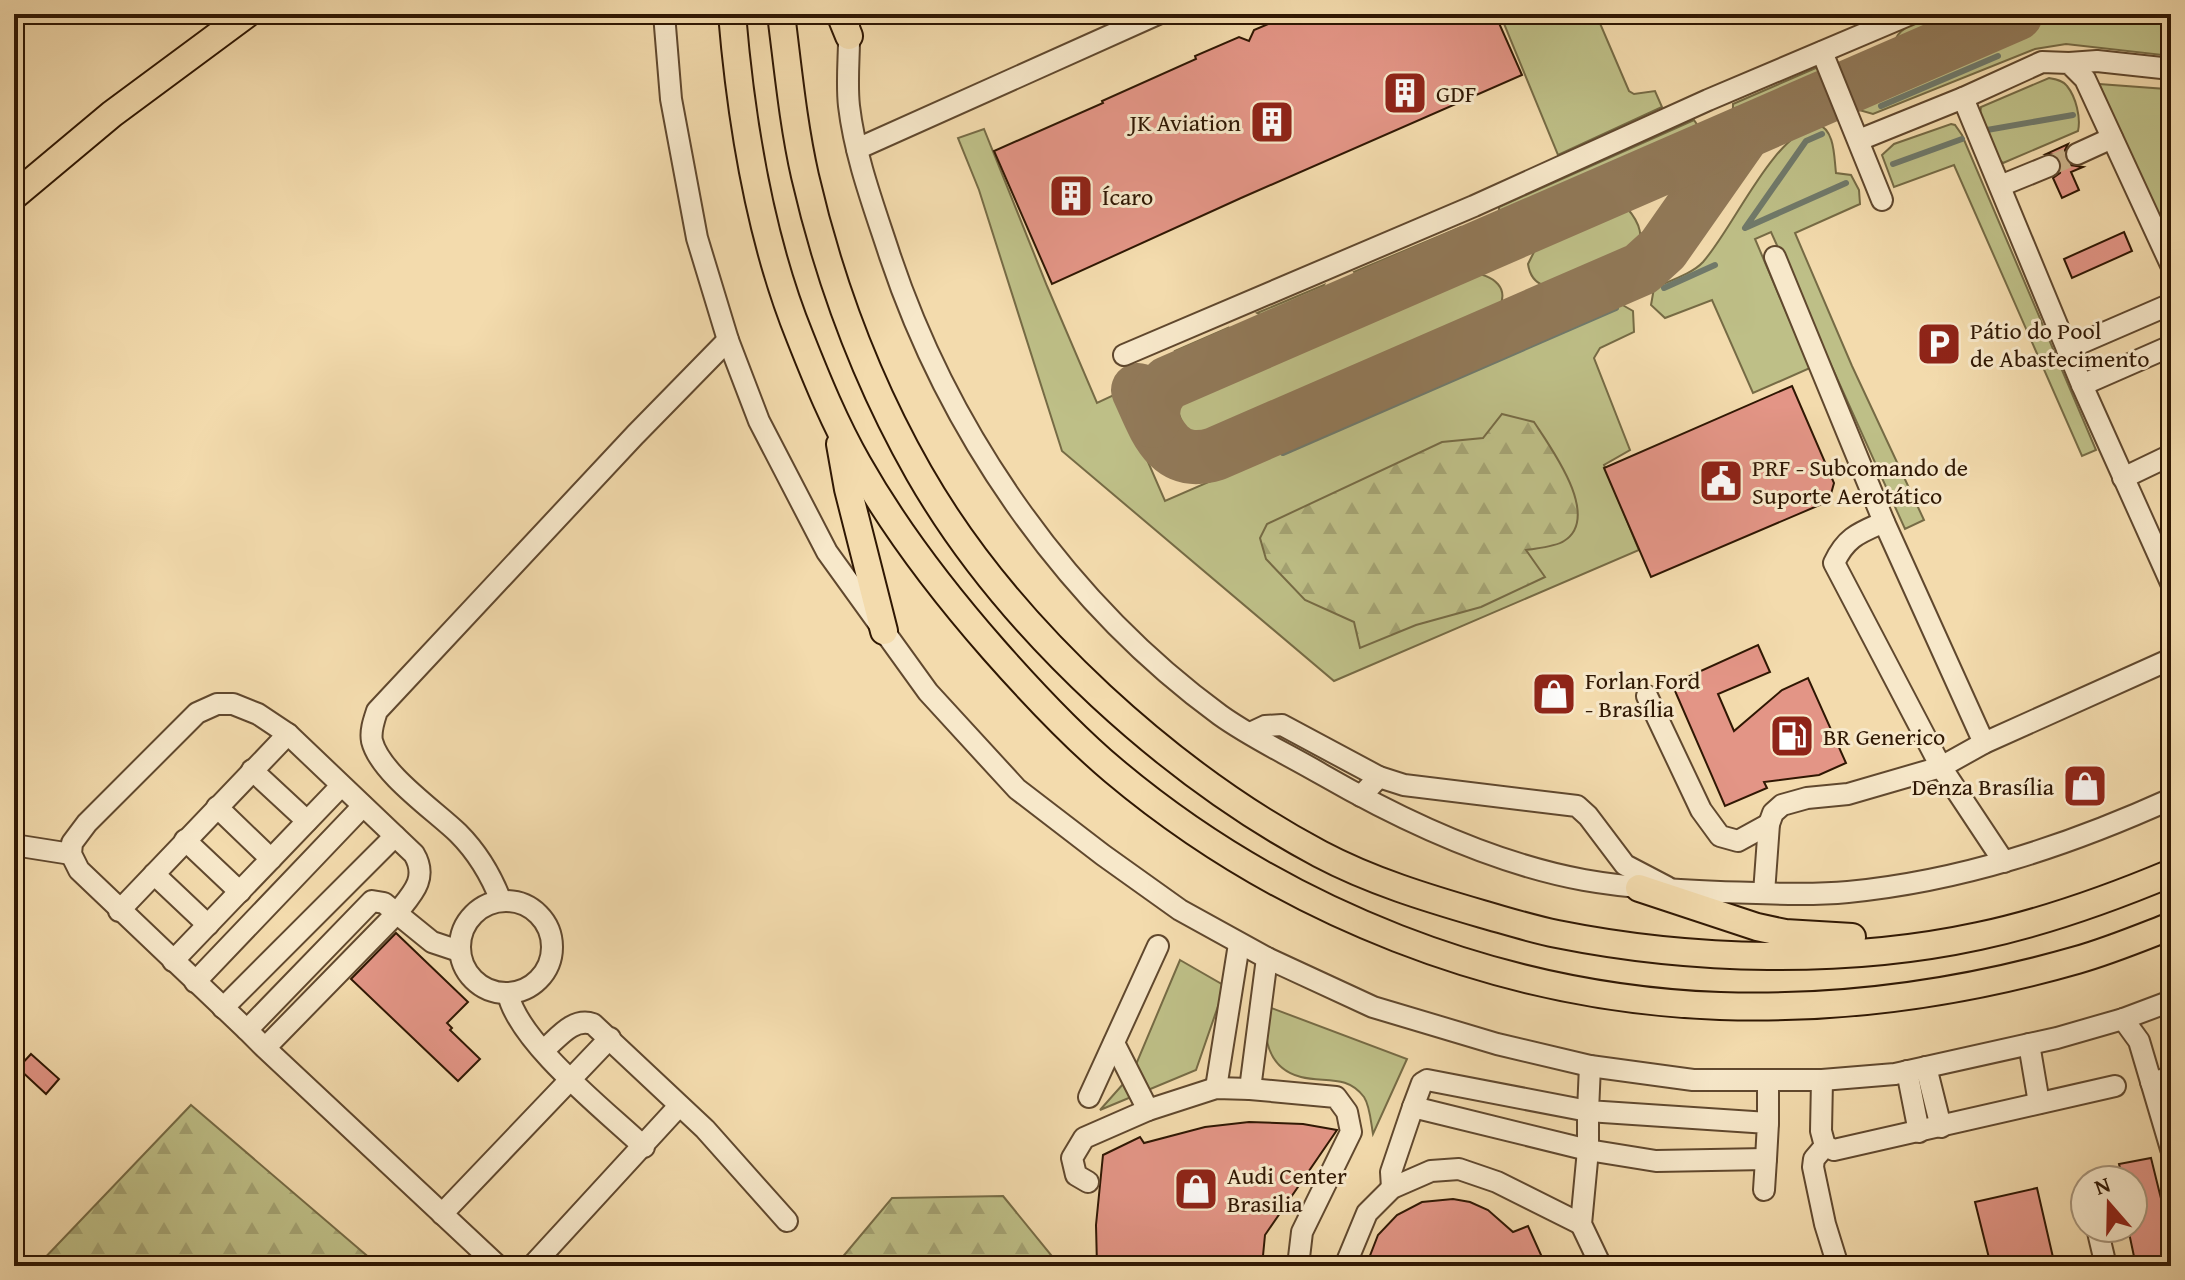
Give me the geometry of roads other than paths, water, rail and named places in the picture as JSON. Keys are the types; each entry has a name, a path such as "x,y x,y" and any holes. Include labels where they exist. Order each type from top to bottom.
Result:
{"main road":[{"path":"14,196 112,114 247,14"},
{"path":"732,14 750,161 767,229 797,332 857,462 899,530 959,610 1046,709 1114,772 1199,835 1297,893 1380,933 1536,981 1602,994 1718,1006 1811,1005 1913,995 1990,982 2081,959 2171,944"},
{"path":"781,14 802,156 823,248 850,328 879,395 919,474 962,541 1014,609 1132,725 1191,773 1245,811 1324,856 1403,891 1554,934 1721,956 1879,952 1959,940 2055,916 2171,873"},
{"path":"835,417 848,489 884,631"},
{"path":"1639,888 1747,924 1785,933 1959,940"},
{"path":"2081,959 2171,926"}],"street":[{"path":"664,14 671,99 697,238 728,340 759,421 827,552 928,692 1017,789 1180,910 1239,944 1373,1007 1497,1044 1590,1066 1693,1080 1822,1080 1916,1069 2123,1019 2171,1001"},
{"path":"857,149 1158,14"},
{"path":"1124,355 1474,206 1911,14"},
{"path":"846,21 849,104 857,149 898,279 931,358 975,445 1022,517 1080,585 1135,643 1222,717 1361,796 1435,831 1511,861 1580,879 1639,888 1764,893 1845,892 1928,880 2004,862 2086,836 2171,799"},
{"path":"1822,52 1882,200"},
{"path":"1859,140 2042,62 2140,63 2171,69"},
{"path":"2069,63 2085,79 2171,265"},
{"path":"1963,98 2082,385 2171,583"},
{"path":"2077,154 2112,138"},
{"path":"2000,186 2049,166"},
{"path":"1775,257 1884,522 1984,743"},
{"path":"2067,349 2171,304"},
{"path":"501,901 482,862 460,835 389,769 377,751 372,740 372,725 377,711 728,340"},
{"path":"2082,385 2171,346"},
{"path":"2123,478 2171,455"},
{"path":"1884,522 1853,536 1834,563 1941,767 2004,862"},
{"path":"1764,893 1769,824 1773,813 1782,805 1807,798 1848,794 1941,767 1984,743 2171,659"},
{"path":"1647,696 1701,810 1720,836 1738,841 1769,824"},
{"path":"265,1048 396,914 415,890 421,870 414,854 288,734 258,714 233,704 217,704 197,713 87,823 72,843 71,854 79,870 119,911 247,1030 265,1048 498,1266"},
{"path":"1250,733 1265,726 1282,725 1379,777 1404,785 1577,806 1625,865 1674,890"},
{"path":"119,911 288,734"},
{"path":"252,770 307,821"},
{"path":"1361,796 1379,777"},
{"path":"173,961 341,786"},
{"path":"195,982 363,806"},
{"path":"217,807 271,859"},
{"path":"223,1008 395,836"},
{"path":"185,840 240,892"},
{"path":"14,845 71,854"},
{"path":"154,874 208,925"},
{"path":"247,1030 364,907 376,900 432,942 459,951"},
{"path":"501,901 518,902 533,909 545,921 552,935 553,952 548,968 538,981 524,991 508,994 480,987 462,965 459,951 466,924 475,913 501,901"},
{"path":"1216,1088 1239,944"},
{"path":"1089,1097 1158,946"},
{"path":"1250,1089 1267,958"},
{"path":"508,994 516,1017 544,1050 644,1147"},
{"path":"2123,1019 2161,1080 2171,1149"},
{"path":"544,1050 570,1027 584,1021 593,1024 705,1129 787,1221"},
{"path":"1224,1037 1256,1041"},
{"path":"442,1214 610,1038"},
{"path":"1114,1043 1148,1110"},
{"path":"2029,1044 2039,1103"},
{"path":"1590,1066 1588,1150 1581,1224 1601,1266"},
{"path":"1916,1069 1941,1127"},
{"path":"1916,1069 1919,1132"},
{"path":"1392,1188 1391,1172 1422,1083 1427,1080 1588,1111 1768,1123"},
{"path":"1822,1080 1821,1131 1825,1146"},
{"path":"1764,1190 1768,1081"},
{"path":"1825,1146 1834,1150 2115,1086"},
{"path":"1088,1182 1076,1175 1072,1158 1084,1138 1148,1110 1216,1088 1336,1097 1347,1112 1351,1132 1302,1232 1298,1266"},
{"path":"532,1266 679,1106"},
{"path":"1413,1107 1588,1150 1656,1161 1766,1159"},
{"path":"1825,1146 1814,1159 1813,1167 1838,1266"},
{"path":"1345,1266 1367,1213 1392,1188 1431,1171 1459,1169 1497,1182 1581,1224"},
{"path":"2101,1244 2106,1266"}],"waterway":[{"path":"1881,106 1998,56"},
{"path":"1987,130 2073,115"},
{"path":"1822,134 1806,141 1745,228 1846,183"},
{"path":"1893,164 1962,139"},
{"path":"1664,288 1715,265"},
{"path":"1283,453 1616,308"}],"tunnel":[{"path":"2049,166 2077,154"}],"place":[{"name":"GDF","path":"1405,93"},
{"name":"JK Aviation","path":"1272,122"},
{"name":"Ícaro","path":"1071,196"},
{"name":"Pátio do Pool de Abastecimento","path":"1939,344"},
{"name":"PRF - Subcomando de Suporte Aerotático","path":"1721,481"},
{"name":"Forlan Ford - Brasília","path":"1554,694"},
{"name":"BR Generico","path":"1792,736"},
{"name":"Denza Brasília","path":"2085,786"},
{"name":"Audi Center Brasilia","path":"1196,1189"}]}
